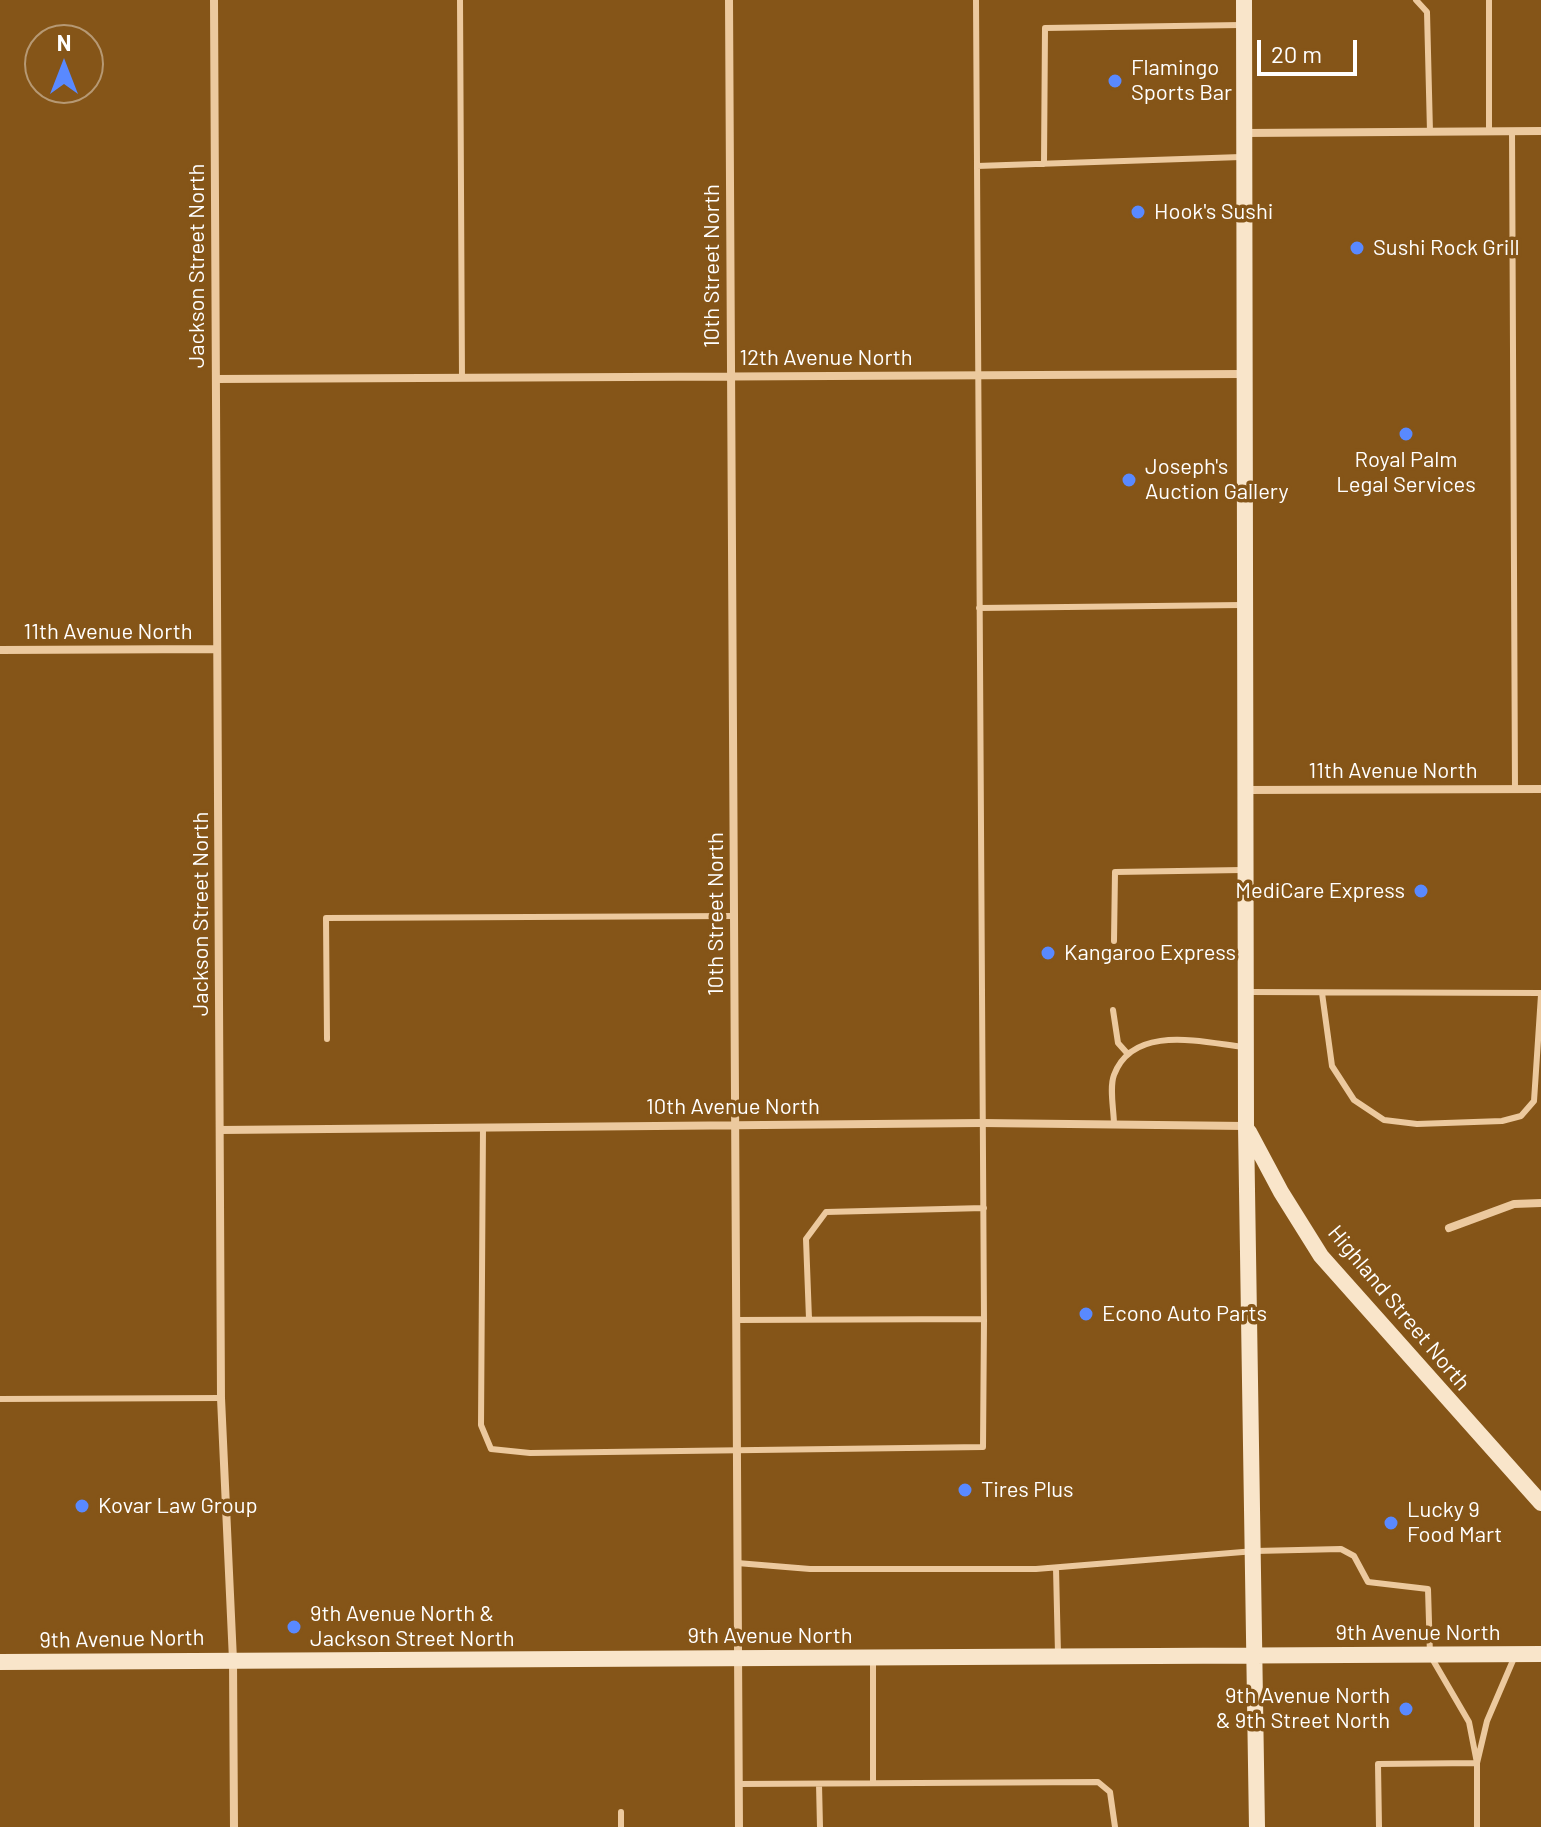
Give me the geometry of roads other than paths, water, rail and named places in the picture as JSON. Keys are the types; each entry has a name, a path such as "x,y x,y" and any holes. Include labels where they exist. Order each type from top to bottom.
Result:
{"main road":[{"path":"1244,0 1246,1126 1257,1827"},
{"name":"Highland Street North","path":"1246,1126 1281,1192 1321,1256 1541,1503"},
{"name":"9th Avenue North","path":"0,1662 1541,1654"}],"street":[{"name":"Jackson Street North","path":"214,0 221,1398 233,1660 234,1827"},
{"name":"10th Street North","path":"729,0 739,1827"},
{"path":"1245,133 1541,131"},
{"name":"12th Avenue North","path":"216,379 1245,374"},
{"name":"11th Avenue North","path":"0,650 217,649"},
{"name":"11th Avenue North","path":"1246,790 1541,789"},
{"name":"10th Avenue North","path":"220,1130 982,1123 1246,1126"},
{"path":"1449,1228 1514,1204 1541,1203"}],"lane":[{"path":"460,0 462,378"},
{"path":"483,1127 481,1425 491,1449 530,1453 983,1447 976,0"},
{"path":"1416,0 1427,12 1430,132"},
{"path":"1489,0 1489,131"},
{"path":"1044,164 1045,28 1245,25"},
{"path":"1512,131 1515,789"},
{"path":"977,166 1245,157"},
{"path":"979,608 1245,605"},
{"path":"1114,941 1115,872 1246,870"},
{"path":"327,1039 326,918 734,916"},
{"path":"1246,992 1541,994 1534,1101 1521,1116 1502,1121 1417,1124 1384,1120 1354,1100 1332,1066 1322,993"},
{"path":"1113,1010 1118,1043 1127,1053"},
{"path":"1114,1125 1113,1077 1127,1053 1144,1043 1182,1039 1246,1047"},
{"path":"809,1319 806,1239 826,1212 984,1208"},
{"path":"736,1320 984,1319"},
{"path":"0,1399 221,1398"},
{"path":"737,1563 810,1569 1056,1568 1255,1551 1341,1549 1354,1556 1368,1582 1428,1589 1430,1655 1469,1722 1477,1763 1477,1827"},
{"path":"1056,1568 1058,1657"},
{"path":"1477,1763 1487,1721 1515,1654"},
{"path":"873,1658 873,1783"},
{"path":"1379,1827 1378,1764 1477,1763"},
{"path":"739,1784 1098,1782 1110,1792 1115,1827"},
{"path":"819,1784 820,1827"},
{"path":"621,1812 621,1827"}],"place":[{"name":"Flamingo Sports Bar","path":"1115,81"},
{"name":"Hook's Sushi","path":"1138,212"},
{"name":"Sushi Rock Grill","path":"1357,248"},
{"name":"Royal Palm Legal Services","path":"1406,434"},
{"name":"Joseph's Auction Gallery","path":"1129,480"},
{"name":"MediCare Express","path":"1421,891"},
{"name":"Kangaroo Express","path":"1048,953"},
{"name":"Econo Auto Parts","path":"1086,1314"},
{"name":"Tires Plus","path":"965,1490"},
{"name":"Kovar Law Group","path":"82,1506"},
{"name":"Lucky 9 Food Mart","path":"1391,1523"},
{"name":"9th Avenue North & Jackson Street North","path":"294,1627"},
{"name":"9th Avenue North & 9th Street North","path":"1406,1709"}]}
